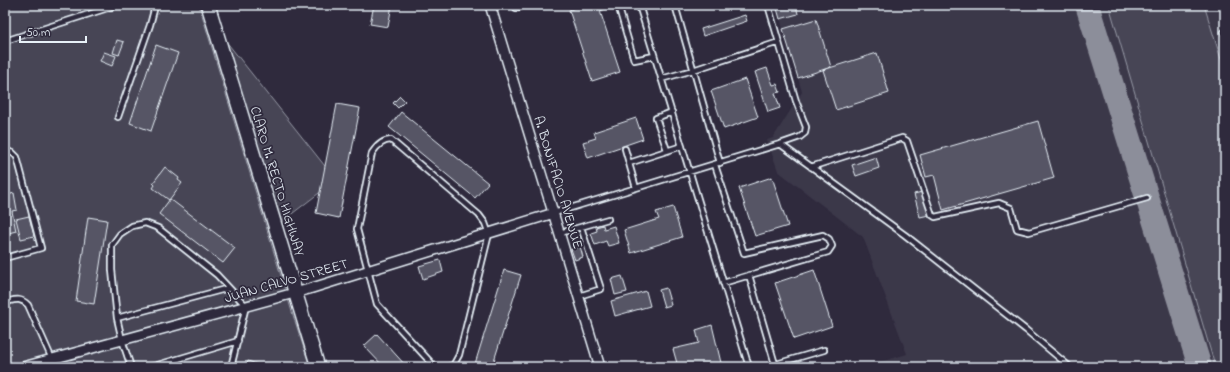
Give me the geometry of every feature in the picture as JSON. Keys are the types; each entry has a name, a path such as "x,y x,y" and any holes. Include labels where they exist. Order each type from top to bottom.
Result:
{"main road":[{"name":"CLARO M. RECTO HIGHWAY","path":"208,5 318,367"}],"street":[{"name":"A. BONIFACIO AVENUE","path":"490,5 600,367"},
{"name":"JUAN CALVO STREET","path":"23,367 295,293 554,213"}],"lane":[{"path":"5,41 117,5"},
{"path":"118,117 150,24 154,5"},
{"path":"516,8 526,5"},
{"path":"618,5 634,60 654,56"},
{"path":"639,5 749,367"},
{"path":"675,5 720,163"},
{"path":"554,213 715,165 800,137 805,133 806,127 796,101 768,5"},
{"path":"662,78 693,70 778,42"},
{"path":"667,150 656,118 672,112"},
{"path":"811,167 902,138 907,141 933,216 935,217 999,203 1011,208 1016,229 1030,232 1147,198"},
{"path":"435,367 378,304 356,229 372,153 376,147 387,140 391,140 479,215 485,223 489,234 459,355 454,364 449,367"},
{"path":"780,144 911,240 1026,330 1070,367"},
{"path":"628,163 682,146"},
{"path":"625,150 636,188"},
{"path":"5,152 13,153 17,157 41,248 5,258"},
{"path":"715,165 744,253 823,235 829,239 832,246 828,252 723,282"},
{"path":"560,233 608,219"},
{"path":"131,367 122,340 117,318 112,270 112,245 120,234 132,226 145,223 158,228 217,276 246,306 231,367"},
{"path":"579,296 601,289 581,227"},
{"path":"749,275 775,364"},
{"path":"117,318 229,288"},
{"path":"5,302 20,299 28,305 52,359"},
{"path":"151,367 238,342"},
{"path":"766,367 824,350"}],"shaded area":[{"path":"5,5 199,5 310,367 5,367"},
{"path":"776,5 1225,5 1225,367 864,367 907,354 863,237 778,171 767,140 773,138 802,92"},
{"path":"1109,5 1204,5 1225,72 1225,367 1215,366"},
{"path":"225,40 336,180 280,223"}],"building":[{"path":"374,5 392,5 388,27 370,24"},
{"path":"583,5 605,5 606,9 600,11 620,72 592,81 569,10"},
{"path":"776,5 796,5 798,14 780,19"},
{"path":"745,15 747,21 703,36 701,29"},
{"path":"816,19 831,67 798,78 783,29"},
{"path":"117,40 124,42 119,55 113,53"},
{"path":"156,45 178,53 151,131 130,123"},
{"path":"104,52 116,56 112,66 100,61"},
{"path":"877,53 889,93 836,110 823,70"},
{"path":"767,68 773,85 777,84 780,92 775,93 780,108 768,112 755,72"},
{"path":"745,79 758,117 724,129 711,91"},
{"path":"400,96 405,101 398,108 393,103"},
{"path":"337,104 360,108 339,218 316,213"},
{"path":"401,112 488,183 475,198 389,127"},
{"path":"636,118 643,139 588,158 583,142 596,138 594,132"},
{"path":"1038,121 1054,178 943,210 934,175 926,177 920,155"},
{"path":"876,157 879,168 856,176 852,165"},
{"path":"165,167 179,178 178,180 182,183 169,200 153,188 155,185 153,183"},
{"path":"772,177 788,226 755,236 739,188"},
{"path":"5,183 8,195 14,193 17,210 12,211 16,231 5,234"},
{"path":"922,192 929,215 920,217 914,194"},
{"path":"170,199 235,248 223,263 159,214"},
{"path":"673,207 682,237 631,253 624,230 659,219 656,212"},
{"path":"29,216 34,236 21,239 16,219"},
{"path":"88,217 107,220 94,304 76,301"},
{"path":"603,225 604,229 614,226 619,243 608,246 606,241 595,245 591,233 597,231 596,227"},
{"path":"580,246 583,257 575,260 571,249"},
{"path":"440,260 443,272 423,279 419,266"},
{"path":"504,270 521,275 492,367 474,367"},
{"path":"814,270 832,326 794,339 775,283"},
{"path":"622,276 627,292 615,295 611,279"},
{"path":"666,288 671,305 664,307 659,290"},
{"path":"646,291 650,306 615,316 611,301"},
{"path":"712,325 722,367 678,367 673,349 699,343 696,330"},
{"path":"377,334 407,367 384,367 364,346"},
{"path":"248,361 265,367 246,367"}],"taxiway":[{"path":"1087,5 1200,367"}]}
